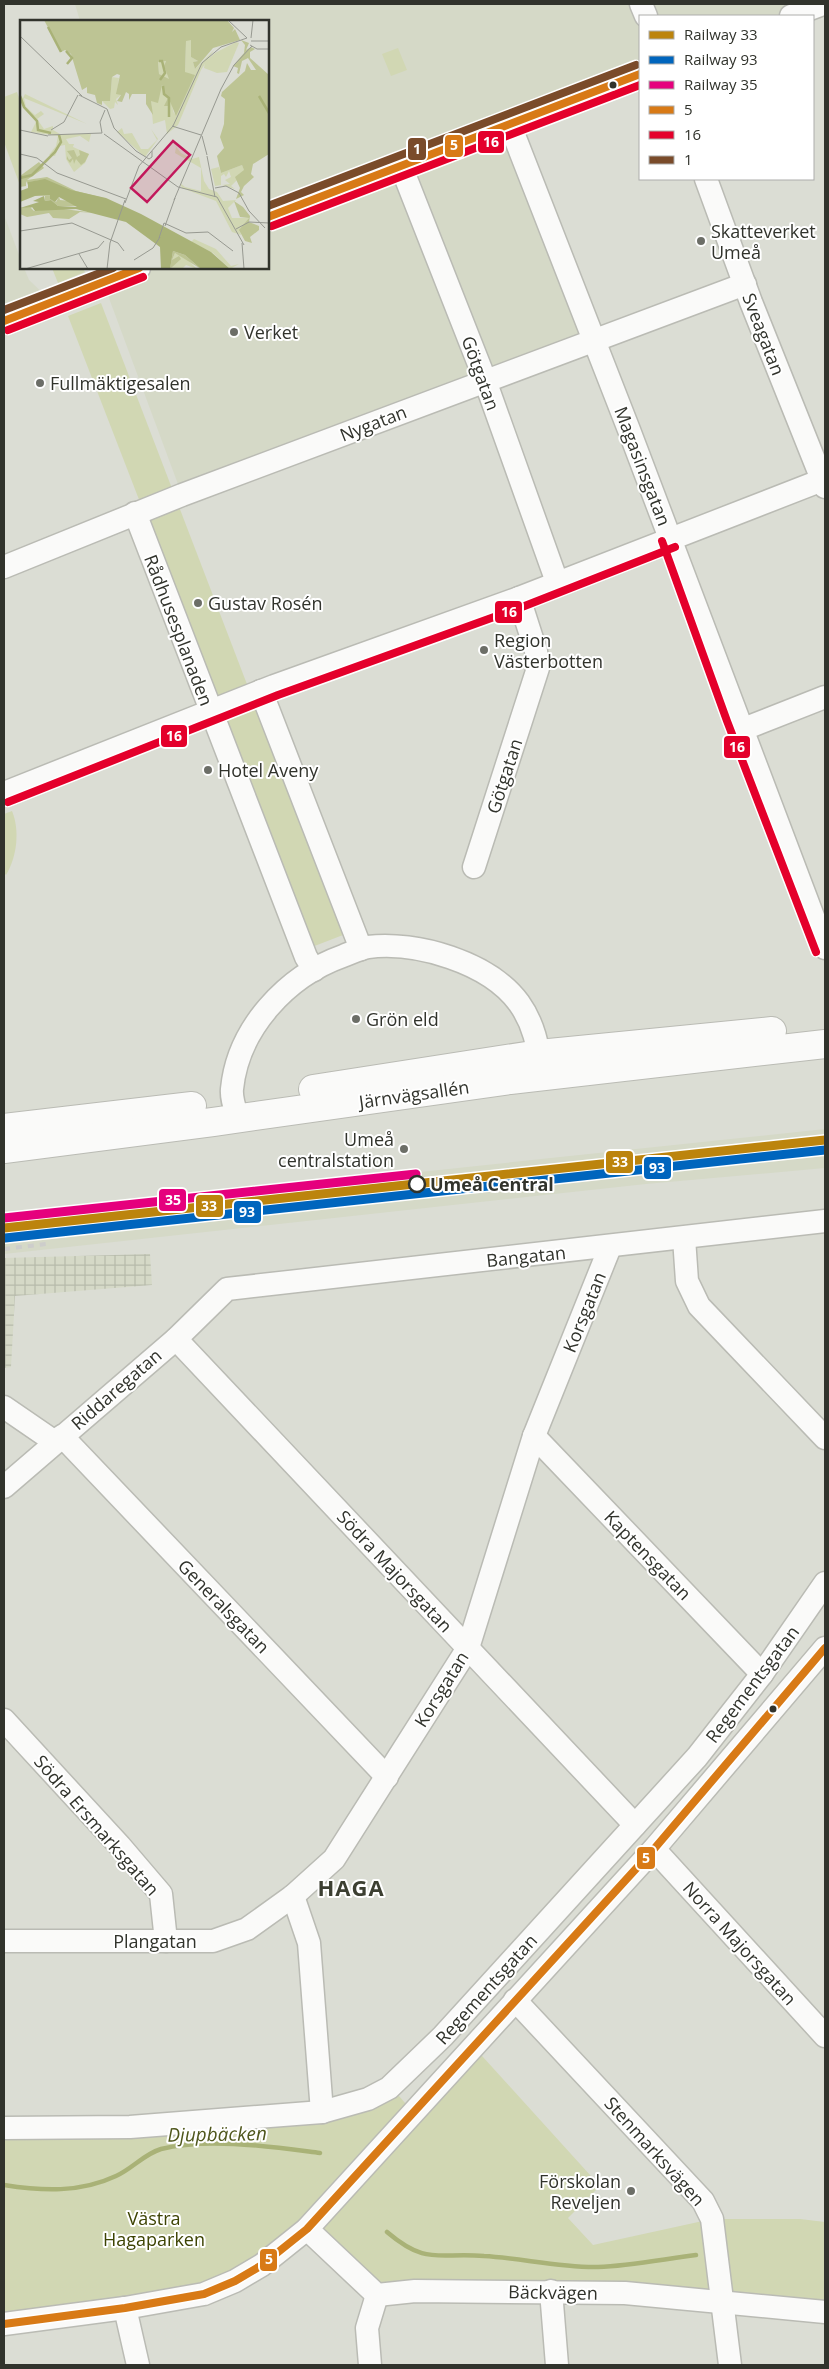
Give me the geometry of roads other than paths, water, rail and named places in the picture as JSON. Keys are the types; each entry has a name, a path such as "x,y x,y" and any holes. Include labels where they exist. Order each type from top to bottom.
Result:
{"main road":[{"name":"Järnvägsallén","path":"4,1149 235,1110 825,1026"},
{"name":"Järnvägsallén","path":"541,1065 825,1044"},
{"name":"Järnvägsallén","path":"4,1128 235,1110"}],"street":[{"path":"793,15 823,4"},
{"path":"269,217 510,126 639,74"},
{"name":"Magasinsgatan","path":"510,126 671,538 741,730 819,909 825,948"},
{"name":"Götgatan","path":"401,166 484,381 557,582"},
{"name":"Sveagatan","path":"706,180 745,284 824,482"},
{"path":"4,321 136,269"},
{"name":"Nygatan","path":"4,567 135,513 594,339 745,284"},
{"path":"4,793 261,691 519,598 671,538 824,482"},
{"name":"Rådhusesplanaden","path":"135,513 306,957 314,970"},
{"name":"Götgatan","path":"474,867 538,668 536,650 519,598"},
{"path":"261,691 361,949"},
{"path":"741,730 825,697"},
{"path":"235,1110 232,1090 236,1069 254,1029 274,1001 288,988 314,970 334,959 361,949 390,947 425,950 455,959 496,981 518,1002 538,1039 541,1065"},
{"name":"Bangatan","path":"227,1289 825,1222"},
{"path":"684,1238 687,1281 699,1306 825,1438"},
{"name":"Korsgatan","path":"293,1896 334,1859 468,1648 534,1436 610,1247"},
{"name":"Riddaregatan","path":"4,1487 176,1339 227,1289"},
{"name":"Södra Majorsgatan","path":"176,1339 635,1825"},
{"name":"Generalsgatan","path":"4,1407 59,1439 386,1777"},
{"name":"Kaptensgatan","path":"534,1436 762,1674"},
{"name":"Regementsgatan","path":"4,2128 130,2127 322,2112 368,2099 390,2088 410,2070 697,1757 762,1674 825,1583"},
{"path":"4,2324 125,2308 204,2294 235,2281 262,2265 307,2229 654,1849 825,1648"},
{"name":"Södra Ersmarksgatan","path":"4,1720 120,1846 161,1894 166,1941"},
{"name":"Norra Majorsgatan","path":"654,1849 825,2036"},
{"path":"293,1896 309,1943 322,2112"},
{"name":"Plangatan","path":"4,1941 213,1941 247,1929 293,1896"},
{"name":"Stenmarksvägen","path":"515,2000 703,2201 712,2219 730,2365"},
{"path":"307,2229 376,2295 367,2328 370,2365"},
{"name":"Bäckvägen","path":"376,2295 415,2291 625,2293 825,2312"},
{"path":"551,2291 557,2365"},
{"path":"125,2308 138,2365"}],"waterway":[{"name":"Djupbäcken","path":"4,2185 32,2189 61,2189 89,2185 102,2182 122,2173 155,2151 179,2145 240,2144 320,2153"},
{"name":"Djupbäcken","path":"387,2232 413,2250 433,2255 498,2257 569,2266 598,2267 635,2264 696,2255"}],"railway":[{"path":"4,1238 825,1152"},
{"path":"4,1249 46,1244"}],"rail line":[{"name":"33","path":"4,1228 825,1140"},
{"name":"93","path":"5,1238 825,1150"},
{"name":"35","path":"4,1218 416,1174"}],"place":[{"name":"Skatteverket Umeå","path":"701,241"},
{"name":"Verket","path":"234,332"},
{"name":"Fullmäktigesalen","path":"40,383"},
{"name":"Gustav Rosén","path":"198,603"},
{"name":"Region Västerbotten","path":"484,650"},
{"name":"Hotel Aveny","path":"208,770"},
{"name":"Grön eld","path":"356,1019"},
{"name":"Umeå centralstation","path":"404,1149"},
{"name":"Umeå Central","path":"417,1184"},
{"name":"Förskolan Reveljen","path":"631,2191"}],"district":[{"name":"HAGA","path":"351,1887"}],"park label":[{"name":"Västra Hagaparken","path":"154,2228"}]}
